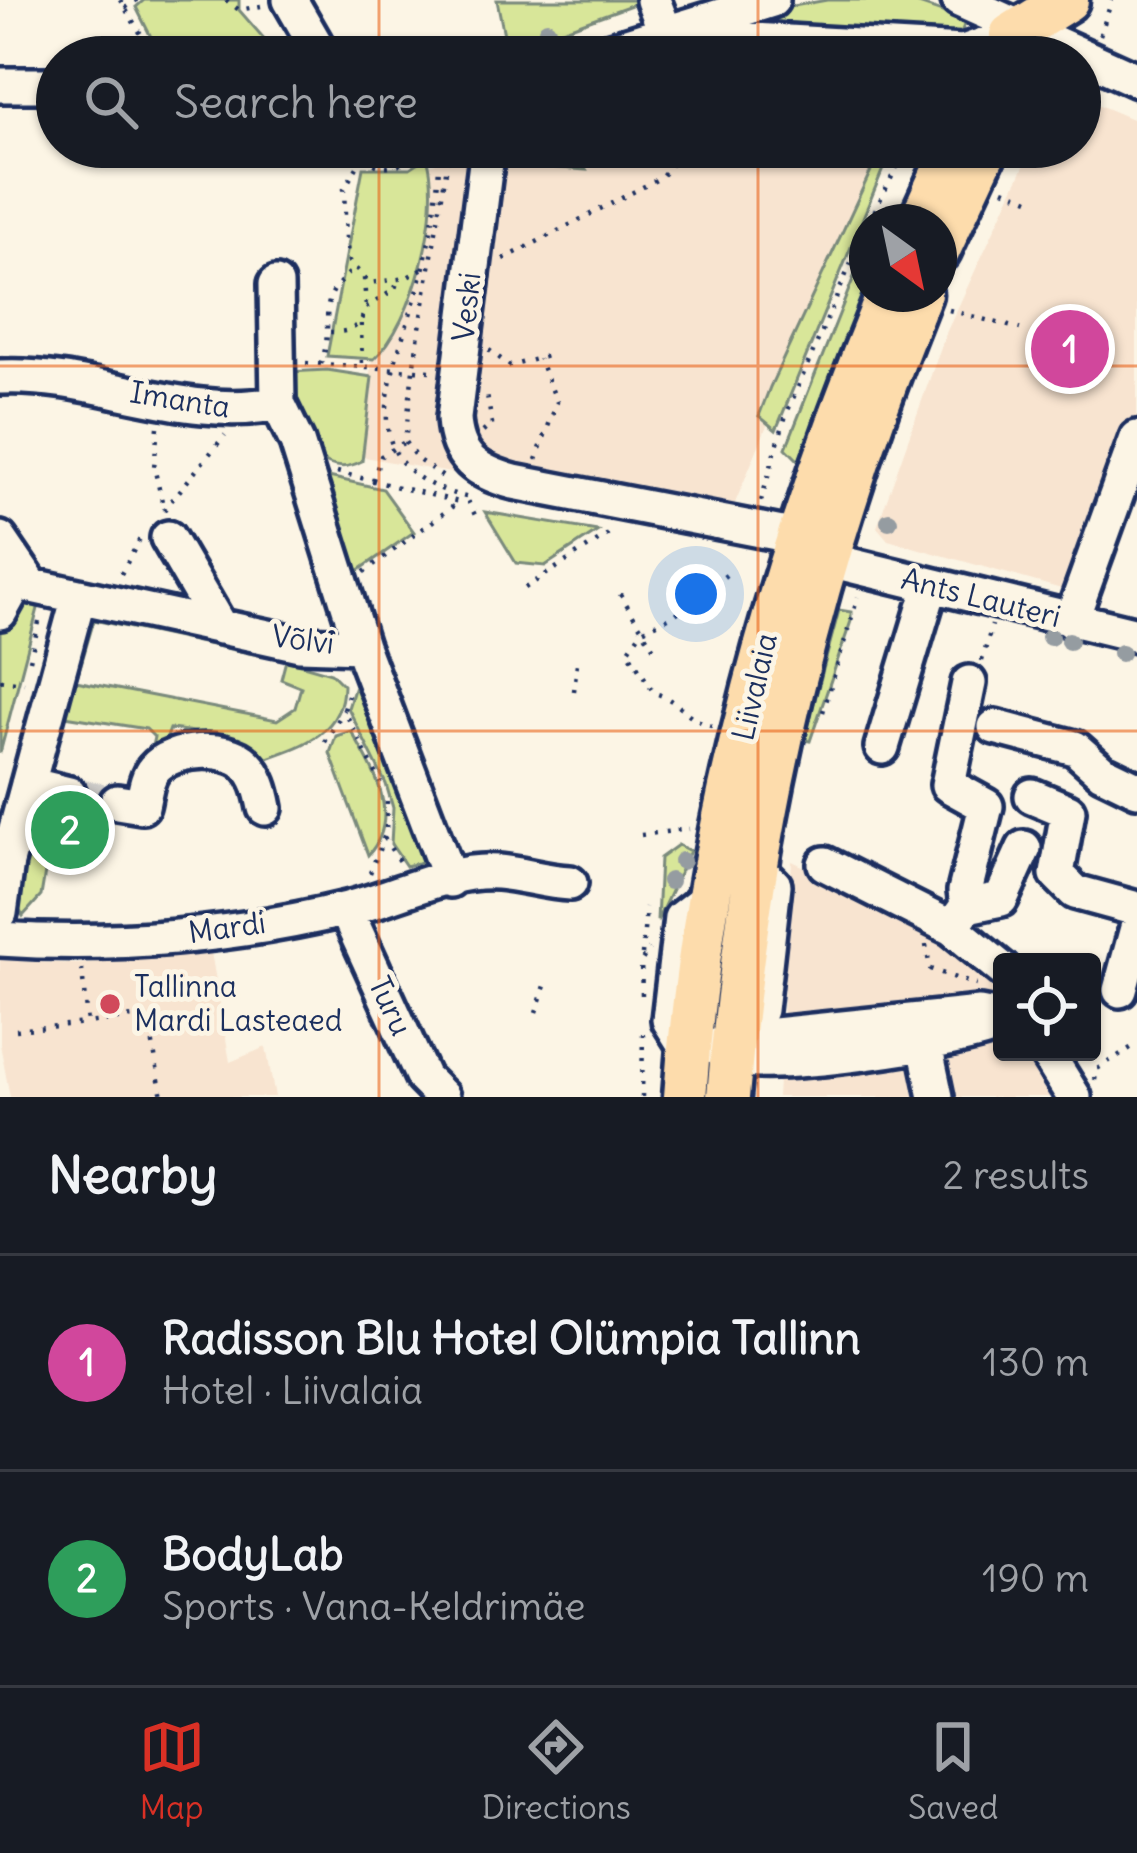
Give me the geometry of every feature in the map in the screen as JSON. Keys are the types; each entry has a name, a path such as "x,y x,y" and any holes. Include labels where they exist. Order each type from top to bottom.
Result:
{"main road":[{"path":"1023,35 1067,0"},
{"path":"930,204 950,168"},
{"path":"949,204 957,168"},
{"name":"Liivalaia","path":"686,1097 712,894 763,646 797,535 881,312"},
{"name":"Liivalaia","path":"731,1060 754,864 802,637 797,535 868,424 930,312"}],"street":[{"path":"653,0 666,36"},
{"path":"677,36 702,0"},
{"path":"692,36 772,0"},
{"path":"959,0 1023,35"},
{"path":"278,3 308,36"},
{"path":"1101,66 1137,80"},
{"path":"0,86 36,85"},
{"name":"Veski","path":"465,488 454,418 485,168"},
{"path":"276,284 278,404 304,465 361,646"},
{"name":"Imanta","path":"0,377 46,378 242,411 278,404"},
{"path":"1071,621 1137,439"},
{"path":"465,488 488,475 797,535"},
{"path":"166,524 220,627"},
{"name":"Ants Lauteri","path":"797,535 931,585 1137,635"},
{"path":"0,539 12,590"},
{"path":"882,747 931,585"},
{"name":"Võlvi","path":"12,590 93,599 300,644 361,646 450,880"},
{"path":"0,913 7,862 28,784 93,599"},
{"path":"969,683 948,785 986,806 959,917 989,977"},
{"path":"995,728 1075,748 1102,772 1137,789"},
{"path":"117,802 142,806 151,772 162,762 226,752 245,763 261,785 265,808"},
{"path":"28,784 69,794"},
{"path":"1032,796 1068,811 1057,874 1075,892 1137,909"},
{"path":"825,864 959,917 1001,899 1024,848"},
{"name":"Mardi","path":"0,939 195,934 346,910 450,880 497,872 537,882 571,883"},
{"name":"Turu","path":"346,910 432,1088"},
{"path":"1116,996 1137,928"},
{"path":"731,1060 979,1014 993,1018"},
{"path":"691,1034 707,1040 731,1060 904,1049 981,1035 993,1027"},
{"path":"904,1049 936,1097"},
{"path":"1052,1061 1074,1097"}],"path":[{"path":"120,0 142,36"},
{"path":"125,8 137,0"},
{"path":"226,0 239,10 278,3"},
{"path":"1100,35 1112,0"},
{"path":"357,168 344,189 346,239 354,268 369,283 433,266"},
{"path":"437,168 424,267 390,366 384,409 394,448 426,482 465,488"},
{"path":"447,168 405,442 438,477 465,488"},
{"path":"472,267 495,264 660,178 668,168"},
{"path":"878,204 896,168"},
{"path":"1004,189 1029,200"},
{"path":"354,268 332,287 326,302 330,332 322,364 413,370"},
{"path":"797,535 760,503 786,416 849,268"},
{"path":"362,365 364,278"},
{"path":"366,308 395,289 398,279"},
{"path":"957,309 1020,329"},
{"path":"330,332 349,332 361,323"},
{"path":"478,342 510,366 543,358 557,402 530,485"},
{"path":"162,398 154,466 166,524"},
{"path":"93,599 142,535 166,524 242,411"},
{"path":"373,480 381,457 405,442"},
{"path":"304,465 373,480 465,488"},
{"path":"465,488 475,515"},
{"path":"343,587 465,488"},
{"path":"525,588 630,521"},
{"path":"726,728 702,724 676,698 654,693 628,656 642,630 674,616 730,572"},
{"path":"620,594 658,653"},
{"path":"969,683 977,680 998,602"},
{"path":"574,691 577,663"},
{"path":"0,680 25,683"},
{"path":"325,742 344,710 349,684"},
{"path":"344,710 387,794 384,838 369,880"},
{"path":"641,835 703,825"},
{"path":"384,838 408,874"},
{"path":"641,962 646,907"},
{"path":"81,958 87,1023"},
{"path":"930,969 989,977"},
{"path":"536,1012 547,980"},
{"path":"16,1030 148,1015 162,1097"},
{"path":"1096,1069 1137,1043"}],"shaded area":[{"path":"1101,106 1137,121 1137,469 1090,597 888,540 877,527 946,333 1023,168 1101,168"},
{"path":"422,168 873,168 858,204 849,204 849,227 726,525 349,454"},
{"path":"792,861 933,927 993,975 993,1061 1049,1061 1069,1097 777,1097"},
{"name":"Tallinna Mardi Lasteaed","path":"211,952 230,1062 266,1047 275,1097 10,1097 0,1044 0,960 76,964"}],"green space":[{"path":"144,0 239,0 239,10 262,36 150,36 136,7"},
{"path":"497,0 645,0 546,36 504,36"},
{"path":"827,0 907,0 966,20 960,36 937,36 759,20 760,12"},
{"path":"363,168 429,168 428,234 413,293 374,359 327,356"},
{"path":"872,168 883,168 869,204 855,204"},
{"path":"849,218 849,252 776,430 759,416"},
{"path":"849,289 849,312 857,312 799,461 786,448"},
{"path":"327,370 372,377 362,461 344,467 317,455 294,406 289,372"},
{"path":"324,476 383,489 414,532 355,573"},
{"path":"485,512 598,531 545,566 516,563"},
{"path":"25,598 40,601 0,753 0,620 11,607 22,608"},
{"path":"839,610 851,612 851,621 810,741 804,740"},
{"path":"101,614 259,649 258,655 94,620 76,681 277,720 295,708 301,687 281,679 286,660 331,673 343,685 341,702 327,728 316,737 259,761 226,736 170,729 163,748 150,755 154,737 146,729 59,715 86,621"},
{"path":"356,683 426,861 406,866 391,844 393,808 386,784 348,708"},
{"path":"351,731 375,776 384,809 378,840 368,855 330,753 336,736"},
{"path":"42,799 57,800 41,896 23,916 18,908 23,863"},
{"path":"678,845 690,851 657,921 660,858"}],"tunnel":[{"path":"69,794 117,802"}],"place":[{"name":"Radisson Blu Hotel Olümpia Tallinn","path":"1070,349"},
{"name":"BodyLab","path":"70,830"},
{"name":"Tallinna Mardi Lasteaed","path":"110,1004"}]}
